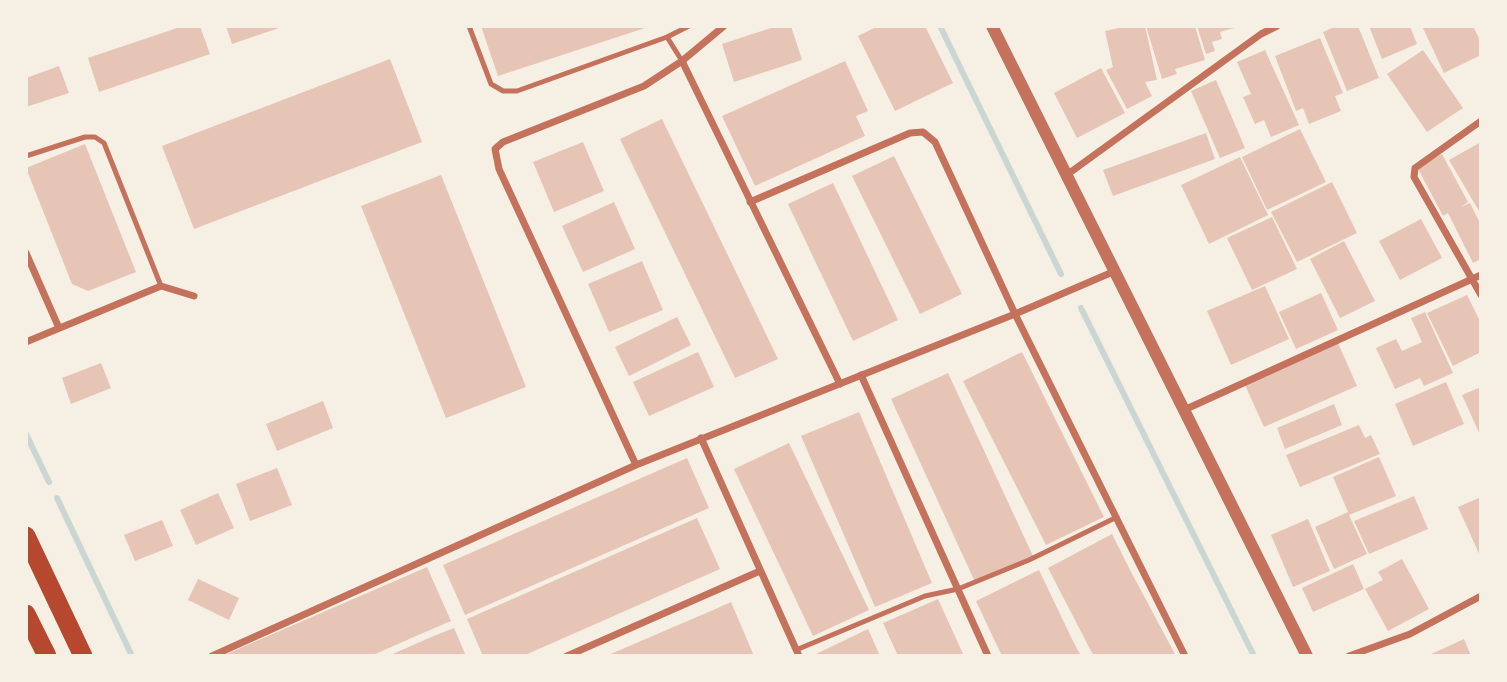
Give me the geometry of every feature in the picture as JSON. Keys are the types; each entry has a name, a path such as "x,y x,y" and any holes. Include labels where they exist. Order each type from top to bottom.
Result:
{"highway":[{"path":"26,536 83,656"},
{"path":"26,614 47,656"}],"street":[{"path":"636,465 499,169 495,149 503,142 643,86 682,61 724,26"},
{"path":"992,26 1307,656"},
{"path":"1068,174 1261,34 1277,26"},
{"path":"682,61 840,384"},
{"path":"1481,121 1415,168 1414,177 1481,295"},
{"path":"750,202 910,133 923,132 936,142 1015,314 1185,656"},
{"path":"26,253 60,328"},
{"path":"212,656 636,465 1015,314 1115,271"},
{"path":"1184,410 1481,275"},
{"path":"26,342 161,286 194,296"},
{"path":"861,375 988,656"},
{"path":"701,438 797,653"},
{"path":"566,656 760,571"},
{"path":"1349,656 1410,634 1481,596"}],"lane":[{"path":"469,26 491,84 503,91 517,91 667,37 689,26"},
{"path":"667,37 682,61"},
{"path":"26,156 85,137 94,137 104,143 161,286"},
{"path":"797,653 925,596 958,589 1029,560 1116,517"}],"building":[{"path":"183,26 200,26 210,54 99,92 88,58"},
{"path":"226,26 282,26 282,27 232,44"},
{"path":"481,26 648,26 648,27 498,76"},
{"path":"777,26 791,26 802,60 734,82 722,44"},
{"path":"878,26 925,26 953,83 895,111 858,36"},
{"path":"1128,26 1145,26 1157,80 1145,82 1152,96 1127,109 1106,70 1113,67 1105,31"},
{"path":"1146,26 1195,26 1205,60 1175,69 1177,74 1162,79"},
{"path":"1197,26 1238,27 1220,32 1222,39 1212,42 1215,51 1206,54"},
{"path":"1336,26 1358,26 1379,78 1347,91 1323,32"},
{"path":"1369,26 1410,26 1417,44 1382,59"},
{"path":"1422,26 1473,26 1481,42 1481,55 1444,73"},
{"path":"1320,38 1343,93 1335,96 1341,111 1309,124 1303,108 1296,111 1275,56"},
{"path":"1265,50 1299,125 1271,137 1264,120 1255,124 1243,97 1251,94 1237,62"},
{"path":"1423,50 1463,108 1427,132 1387,74"},
{"path":"390,59 422,142 194,229 162,146"},
{"path":"845,61 868,111 856,116 865,136 755,186 722,116"},
{"path":"59,66 69,93 26,107 26,78"},
{"path":"1101,68 1125,113 1077,138 1054,93"},
{"path":"1216,80 1245,148 1220,158 1191,91"},
{"path":"662,119 778,359 735,378 620,139"},
{"path":"1300,129 1326,182 1267,210 1242,157"},
{"path":"1206,133 1215,159 1113,196 1103,170"},
{"path":"583,142 604,191 554,212 533,162"},
{"path":"1481,142 1481,210 1479,211 1449,160"},
{"path":"85,144 136,272 88,291 72,284 26,168"},
{"path":"1442,154 1468,202 1461,207 1470,203 1481,225 1481,259 1473,263 1448,213 1443,216 1417,167"},
{"path":"894,156 962,294 920,314 852,176"},
{"path":"1240,157 1268,215 1209,244 1181,185"},
{"path":"441,175 526,387 446,418 361,206"},
{"path":"1332,182 1357,233 1297,262 1271,212"},
{"path":"833,183 898,320 853,341 788,204"},
{"path":"614,202 635,249 583,272 562,226"},
{"path":"1272,217 1297,269 1252,290 1227,238"},
{"path":"1421,219 1442,258 1400,280 1379,241"},
{"path":"1344,241 1375,301 1340,318 1310,259"},
{"path":"642,261 663,310 609,332 588,284"},
{"path":"1265,286 1289,339 1231,365 1207,311"},
{"path":"1321,293 1338,330 1296,349 1279,312"},
{"path":"1467,295 1481,323 1481,352 1453,366 1427,313"},
{"path":"1425,312 1453,373 1424,386 1420,378 1395,389 1376,348 1396,339 1402,351 1422,342 1411,318"},
{"path":"677,317 691,345 629,376 615,347"},
{"path":"1338,343 1357,386 1264,427 1245,385"},
{"path":"698,352 714,387 649,416 633,382"},
{"path":"1022,352 1104,517 1046,545 963,381"},
{"path":"101,363 111,388 71,404 62,378"},
{"path":"948,373 1033,556 975,582 891,399"},
{"path":"1446,382 1464,424 1413,446 1395,404"},
{"path":"1481,387 1481,437 1462,395"},
{"path":"323,401 333,428 277,451 266,424"},
{"path":"1334,404 1342,425 1285,449 1277,428"},
{"path":"859,412 932,583 875,607 801,436"},
{"path":"1359,425 1365,438 1371,435 1380,454 1300,487 1286,455"},
{"path":"789,443 869,610 813,636 734,469"},
{"path":"1379,457 1396,496 1349,515 1367,554 1334,569 1315,527 1348,512 1333,477"},
{"path":"687,458 709,508 465,615 443,565"},
{"path":"277,468 292,505 250,521 236,484"},
{"path":"218,493 234,528 196,545 180,510"},
{"path":"1414,496 1428,529 1369,554 1354,521"},
{"path":"1481,497 1481,558 1458,507"},
{"path":"697,518 720,569 523,656 483,656 467,619"},
{"path":"1308,519 1330,571 1293,587 1271,535"},
{"path":"162,520 173,546 135,561 124,535"},
{"path":"1112,534 1176,656 1094,656 1091,651 1048,568"},
{"path":"1402,559 1429,609 1388,631 1365,589 1383,580 1378,572"},
{"path":"1353,564 1364,589 1313,612 1302,588"},
{"path":"427,567 451,621 371,656 222,656"},
{"path":"1039,570 1081,656 1002,656 976,601"},
{"path":"198,579 239,598 229,620 188,600"},
{"path":"938,599 964,656 898,656 883,623"},
{"path":"731,602 754,656 606,656 713,610"},
{"path":"454,628 466,656 388,656 436,635"},
{"path":"868,629 880,656 816,654"},
{"path":"1464,639 1471,656 1427,656"}],"waterway":[{"path":"940,26 1061,274"},
{"path":"1081,308 1254,656"},
{"path":"26,434 49,482"},
{"path":"57,498 132,656"}]}
